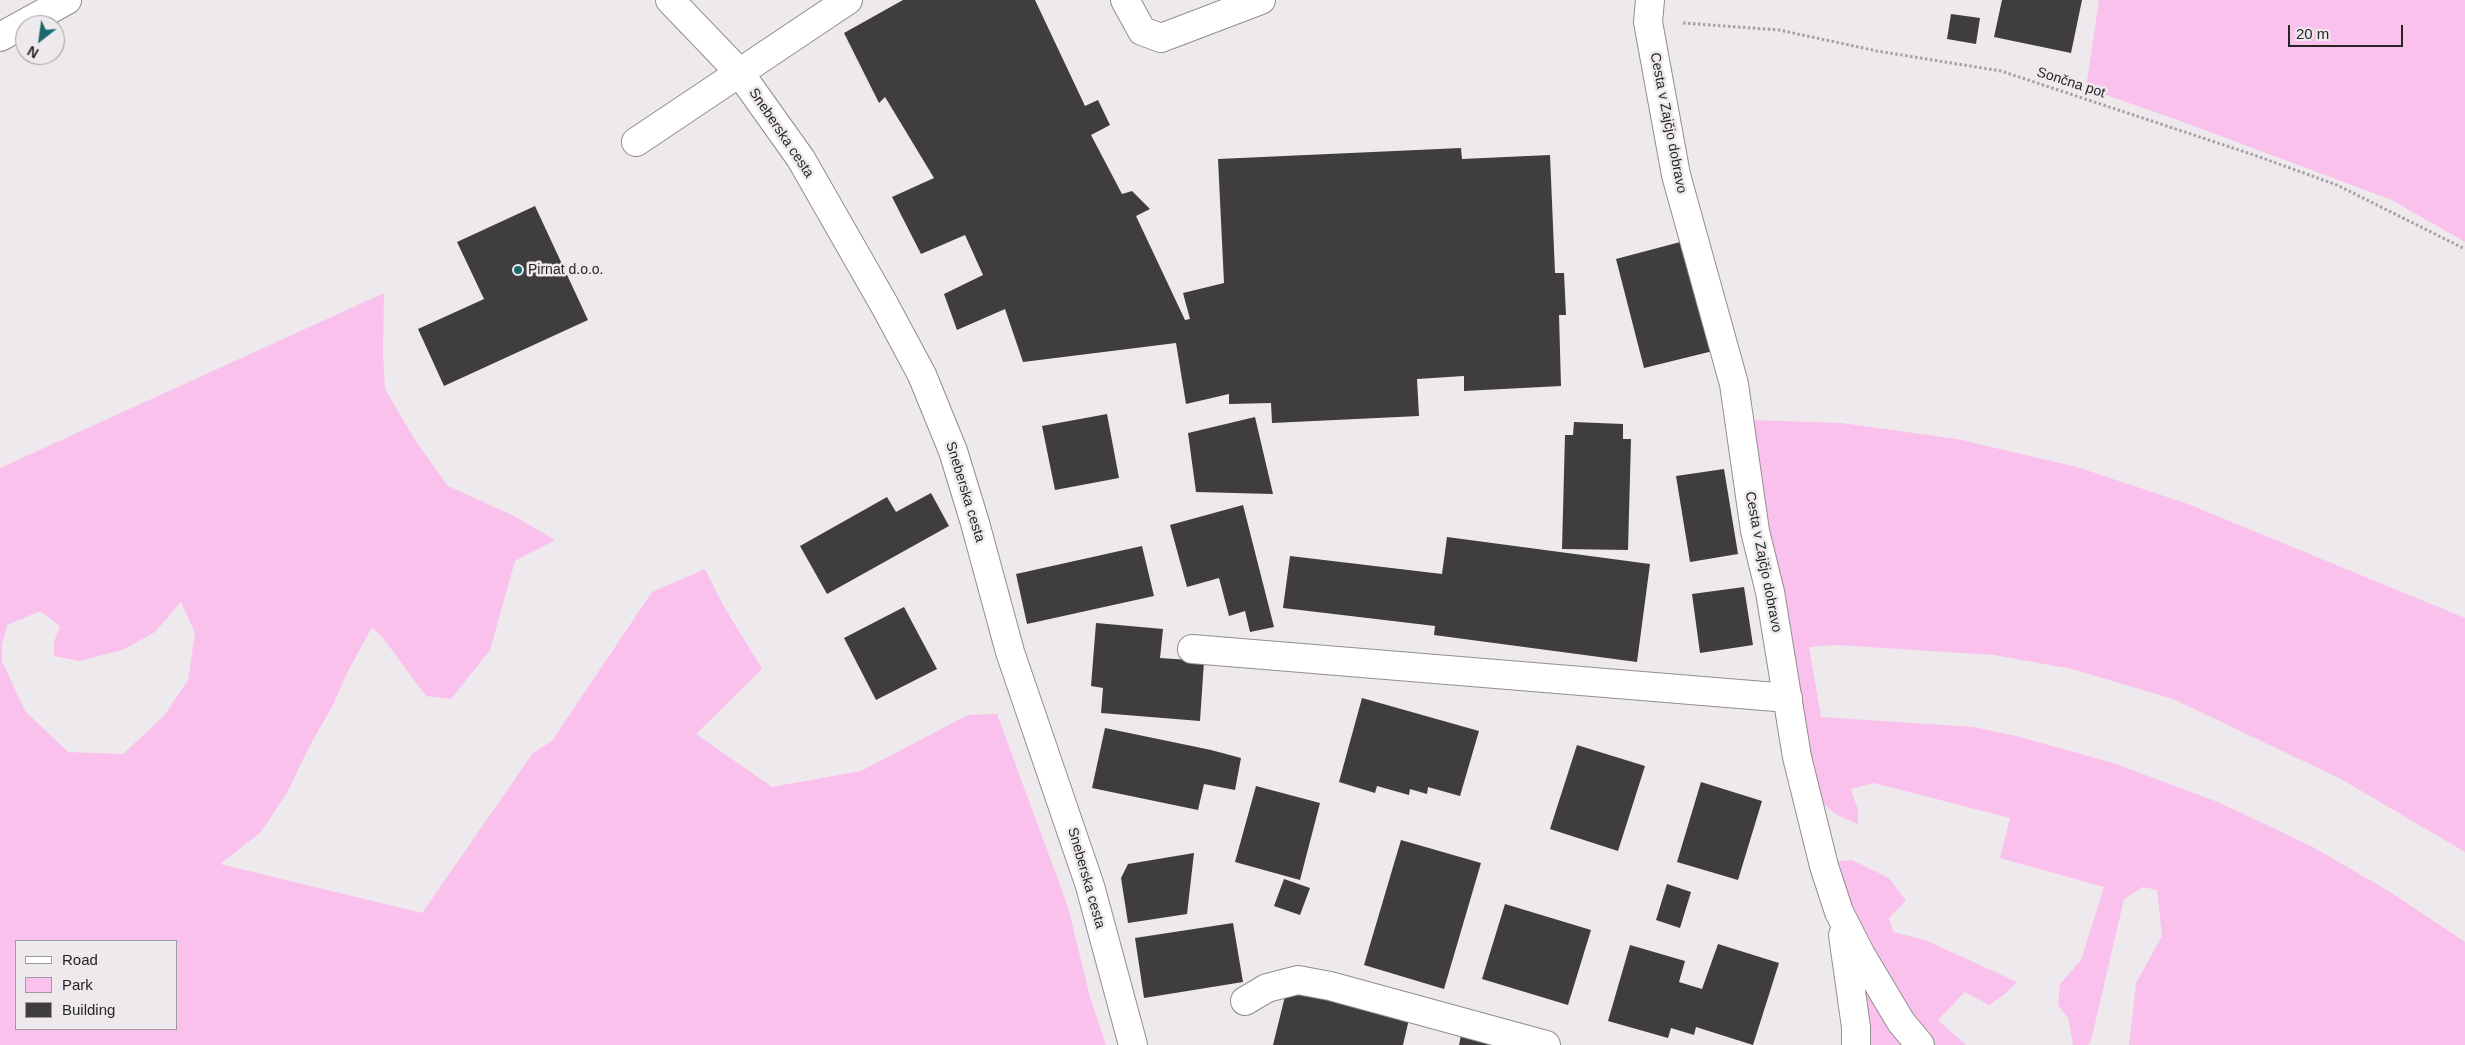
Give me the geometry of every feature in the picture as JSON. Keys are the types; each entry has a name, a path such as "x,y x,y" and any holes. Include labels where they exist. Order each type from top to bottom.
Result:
{"street":[{"path":"0,37 67,0"},
{"name":"Sneberska cesta","path":"670,0 739,72 801,159 922,374 953,451 973,514 1010,652 1090,886 1133,1045"},
{"path":"636,142 848,0"},
{"path":"1125,0 1142,31 1162,38 1261,0"},
{"name":"Cesta v Zajčjo dobravo","path":"1649,11 1676,175 1734,384 1754,531 1770,592 1797,757 1824,866 1839,912 1884,995 1901,1022 1920,1045"},
{"path":"1192,649 1788,698"},
{"path":"1839,912 1854,1007 1856,1045"},
{"path":"1246,1000 1267,988 1298,980 1350,991 1546,1045"}],"path":[{"name":"Sončna pot","path":"1649,11 1779,30 1878,51 2002,71 2254,155 2337,185 2465,249"}],"green space":[{"path":"2099,0 2465,0 2465,242 2392,200 2186,123 2086,88"},
{"path":"384,293 383,352 385,389 415,440 448,486 514,516 555,540 515,561 490,650 451,699 426,696 383,638 372,627 288,791 261,832 220,864 422,913 533,753 552,741 652,592 705,569 723,605 762,669 696,734 772,787 861,771 968,715 997,714 1068,907 1090,997 1106,1045 0,1045 0,468","holes":["181,602 195,633 188,680 164,716 123,754 68,752 25,711 2,661 2,645 7,625 40,611 60,626 54,642 54,656 79,661 122,650 155,632"]},
{"path":"1751,420 1841,423 1957,439 2077,467 2188,504 2465,618 2465,852 2341,779 2173,699 2072,669 1994,655 1837,645 1809,647 1821,717 1973,727 2016,736 2113,763 2218,802 2311,846 2387,890 2465,942 2465,1045 2129,1045 2136,983 2162,936 2157,890 2143,887 2124,899 2091,1041 2088,1045 2073,1045 2068,1018 2058,1005 2060,984 2081,960 2104,887 2000,858 2010,818 1874,783 1851,789 1858,810 1858,824 1835,814 1818,799 1789,646"},
{"path":"1852,860 1889,878 1906,901 1889,918 1893,932 1925,940 2017,982 2005,994 1989,1005 1965,992 1938,1020 1966,1045 1935,1045 1908,1011 1855,922 1833,862"},
{"path":"1856,966 1904,1045 1866,1045"}],"building":[{"path":"903,0 1035,0 1085,106 1098,100 1110,125 1091,135 1122,194 1132,191 1150,209 1136,216 1185,320 1190,319 1183,293 1224,283 1218,159 1461,148 1462,159 1550,155 1555,273 1564,273 1566,315 1559,315 1561,386 1464,391 1464,376 1417,379 1419,416 1272,423 1271,403 1229,404 1229,394 1186,404 1176,343 1023,362 1005,309 957,330 944,294 983,275 965,235 921,254 892,197 934,178 885,97 879,103 844,33"},
{"path":"2002,0 2082,0 2071,53 1994,37"},
{"path":"1951,14 1980,18 1976,44 1947,39"},
{"name":"Pirnat d.o.o.","path":"535,206 588,320 444,386 418,329 484,299 457,242"},
{"path":"1684,241 1713,351 1644,368 1616,259"},
{"path":"1107,414 1119,478 1055,490 1042,426"},
{"path":"1255,417 1273,494 1196,492 1188,433"},
{"path":"1574,422 1623,424 1623,439 1631,439 1628,550 1562,549 1565,435 1573,435"},
{"path":"1724,469 1738,554 1690,562 1676,476"},
{"path":"931,493 949,526 827,594 800,546 887,497 896,512"},
{"path":"1243,505 1274,627 1250,632 1245,611 1229,616 1219,578 1187,587 1170,525"},
{"path":"1447,537 1650,564 1637,662 1434,635 1435,626 1283,608 1290,556 1442,574"},
{"path":"1142,546 1154,596 1027,624 1016,574"},
{"path":"1744,587 1753,645 1700,653 1692,594"},
{"path":"904,607 937,669 876,700 844,638"},
{"path":"1096,623 1163,629 1160,658 1204,661 1200,721 1101,713 1103,688 1091,686"},
{"path":"1362,698 1479,731 1460,796 1428,787 1427,794 1410,789 1409,795 1377,786 1375,793 1339,782"},
{"path":"1105,728 1241,758 1235,790 1204,784 1198,810 1092,788"},
{"path":"1577,745 1645,766 1618,851 1550,829"},
{"path":"1701,782 1762,801 1738,880 1677,862"},
{"path":"1256,786 1320,803 1300,880 1235,862"},
{"path":"1401,840 1481,863 1444,989 1364,965"},
{"path":"1194,853 1187,914 1128,923 1121,878 1128,864"},
{"path":"1284,879 1310,888 1300,915 1274,906"},
{"path":"1667,884 1691,892 1680,928 1656,920"},
{"path":"1505,904 1591,930 1568,1005 1482,979"},
{"path":"1233,923 1243,982 1144,998 1135,938"},
{"path":"1718,944 1779,963 1753,1045 1696,1027 1694,1035 1671,1028 1668,1038 1608,1021 1630,945 1685,961 1679,982 1702,989"},
{"path":"1287,988 1409,1019 1403,1045 1273,1045"},
{"path":"1461,1035 1499,1045 1459,1045"}],"place":[{"name":"Pirnat d.o.o.","path":"518,270"}]}
